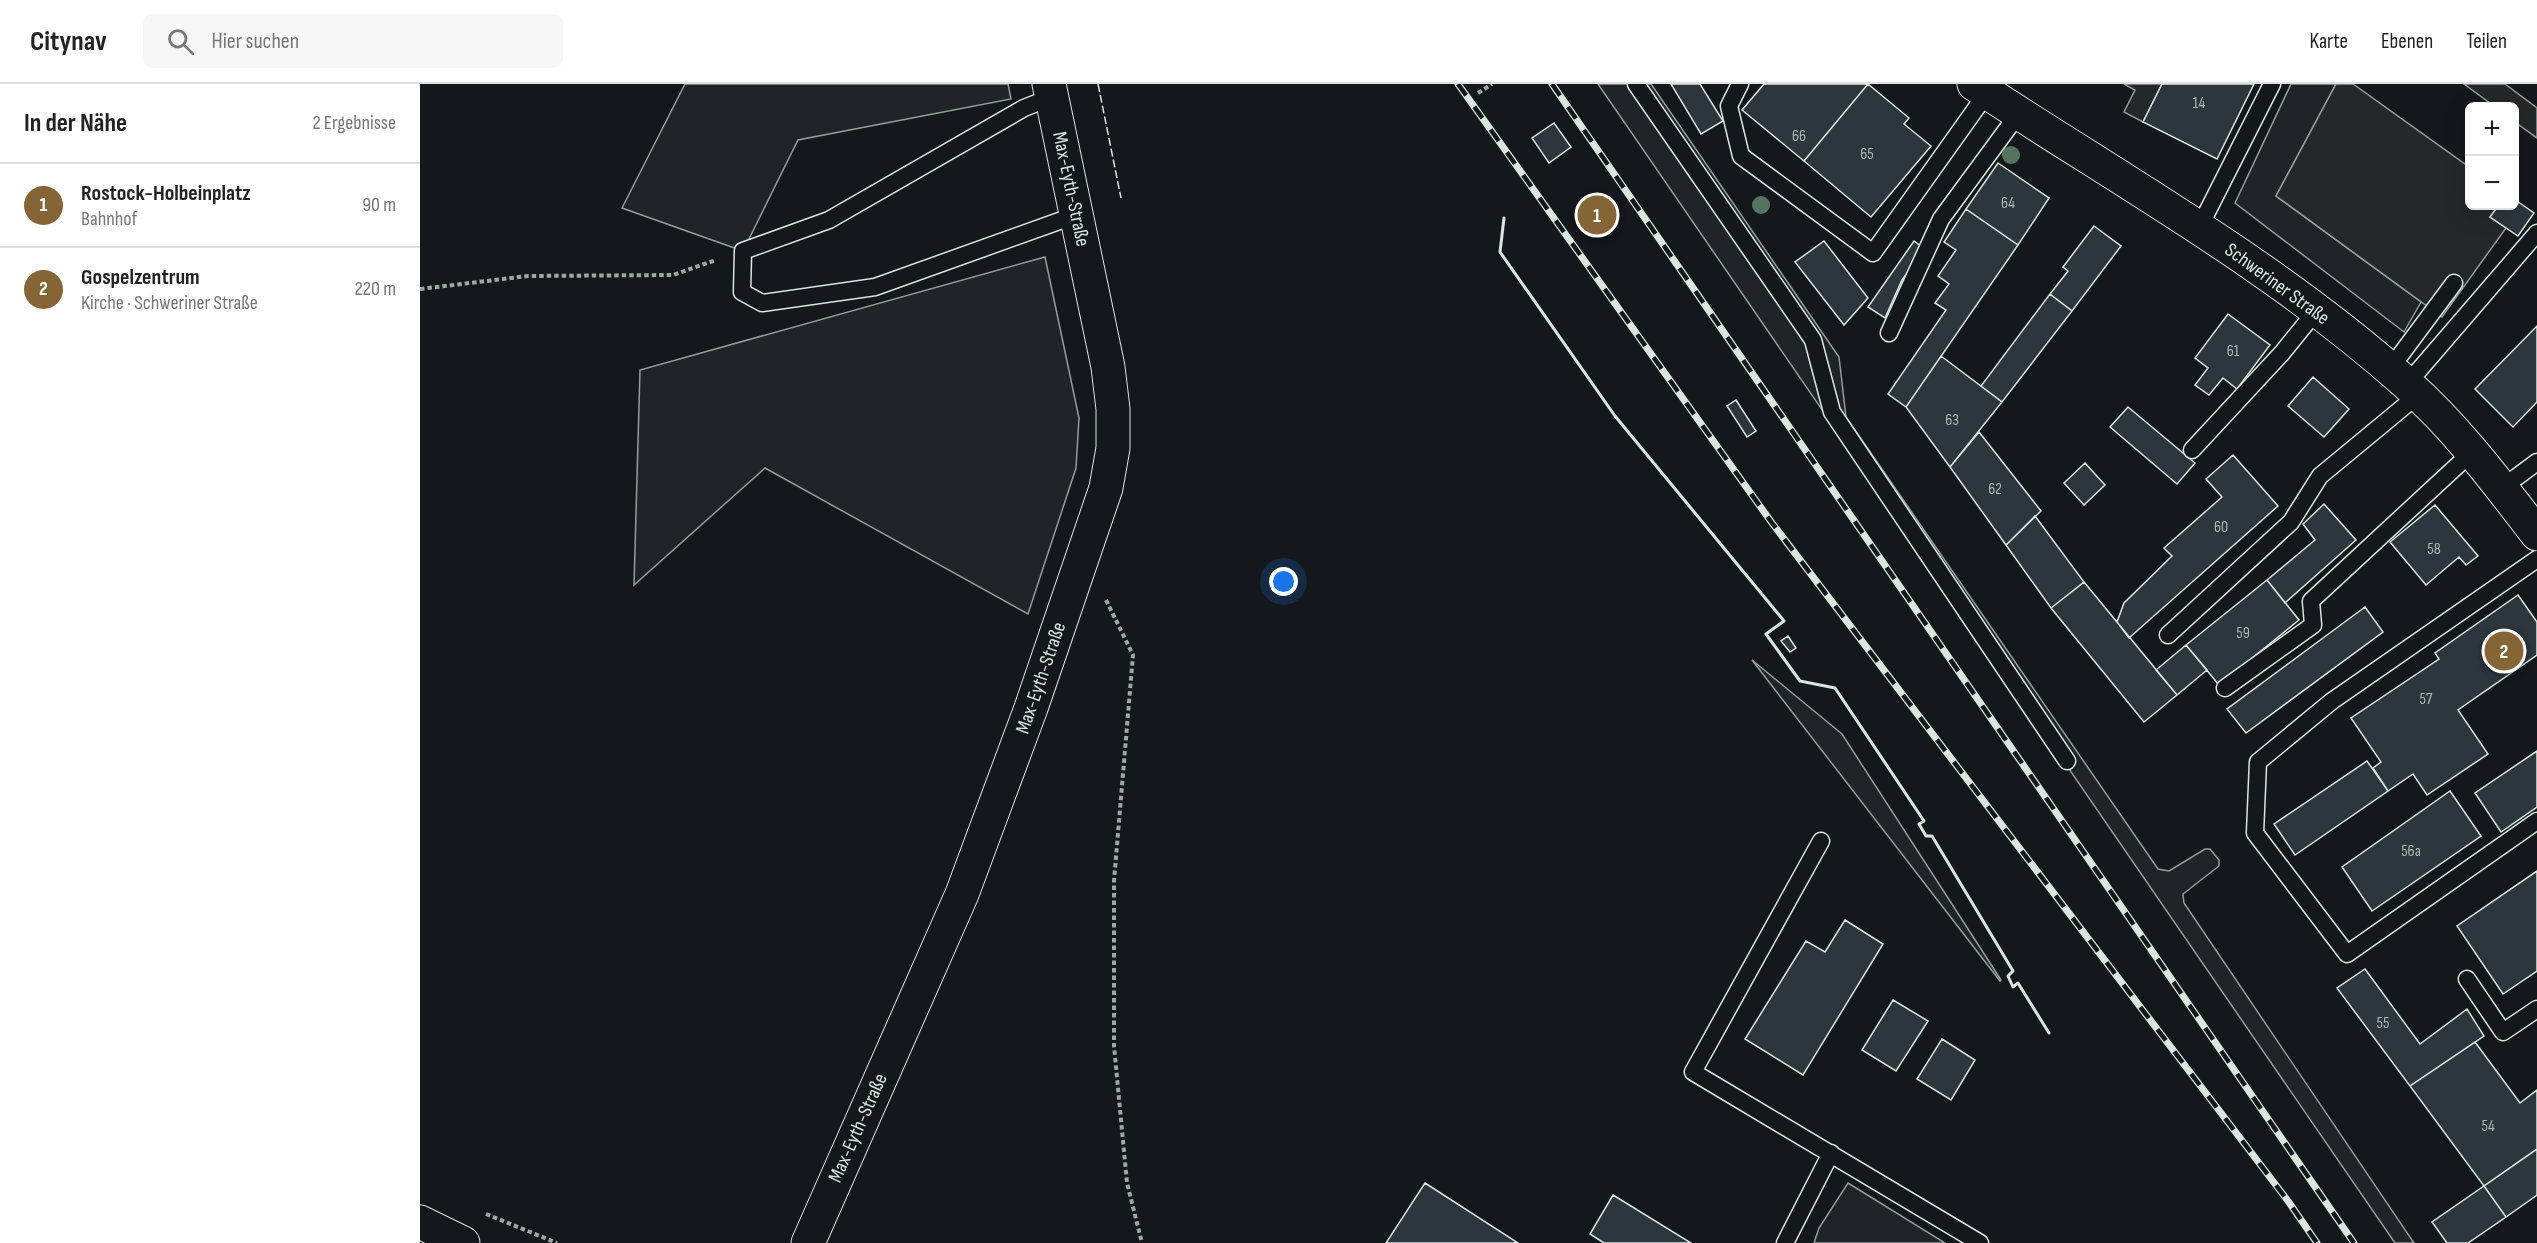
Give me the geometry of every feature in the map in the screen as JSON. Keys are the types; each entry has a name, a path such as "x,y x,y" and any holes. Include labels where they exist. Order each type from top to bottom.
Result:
{"street":[{"name":"Schweriner Straße","path":"1981,88 2199,228 2316,311 2405,383 2472,452 2537,534"},
{"name":"Max-Eyth-Straße","path":"808,1243 962,894 1031,708 1106,488 1113,448 1108,367 1051,91"},
{"path":"420,1222 463,1243"}],"lane":[{"path":"1636,84 1812,340 1832,412 2067,761"},
{"path":"1740,84 1729,106 1741,156 1873,254 1981,88"},
{"path":"2199,228 2272,84"},
{"path":"1051,91 829,220 743,251 742,292 762,303 875,287 1076,215"},
{"path":"1889,333 1941,219 2019,113"},
{"path":"2168,635 2291,522 2320,477 2537,232"},
{"path":"2405,383 2454,282"},
{"path":"2192,450 2282,353 2316,311"},
{"path":"2225,688 2313,626 2311,601 2472,452"},
{"path":"2502,488 2537,462"},
{"path":"2537,559 2332,701 2258,762 2256,833 2347,954 2537,821"},
{"path":"1821,841 1693,1072 1980,1243"},
{"path":"2467,979 2503,1032 2537,1008"},
{"path":"1785,1243 1832,1153"}],"path":[{"path":"1478,93 1492,84"},
{"path":"420,289 528,276 673,275 743,251"},
{"path":"1104,597 1133,654 1114,882 1114,1046 1127,1183 1142,1243"}],"shaded area":[{"path":"685,84 1008,84 1011,99 798,140 743,251 622,208"},
{"path":"1598,84 1651,84 1839,357 1846,417 2158,869 2169,871 2205,849 2210,849 2219,860 2219,866 2183,894 2184,903 2414,1243 2395,1243"},
{"path":"2124,84 2162,84 2143,122 2124,112 2135,90"},
{"path":"2291,84 2336,84 2276,196 2421,302 2404,332 2235,203"},
{"path":"2336,84 2353,84 2465,164 2465,210 2495,210 2490,217 2506,228 2442,317 2276,196"},
{"path":"2464,84 2505,84 2537,108 2537,138 2519,125 2519,102 2489,102"},
{"path":"1045,257 1079,418 1076,468 1028,614 765,468 634,585 640,370"},
{"path":"1752,660 1842,734 2000,981"},
{"path":"1848,1183 1945,1243 1814,1243 1819,1228"}],"building":[{"path":"1671,84 1700,84 1723,121 1701,134"},
{"path":"1764,84 1868,84 1804,161 1742,110"},
{"path":"1868,84 1909,118 1904,124 1931,146 1871,217 1804,161"},
{"path":"2162,84 2254,84 2217,159 2143,122"},
{"path":"1554,123 1571,147 1549,163 1532,138"},
{"path":"1998,163 2049,198 2018,245 1966,209"},
{"path":"2519,202 2534,213 2518,236 2490,217 2495,210 2519,210"},
{"path":"1966,209 2018,245 1906,407 1888,394 1946,310 1935,303 1949,284 1938,276 1956,250 1944,242"},
{"path":"2094,226 2121,246 2072,311 2050,294 2068,271 2063,267"},
{"path":"1824,241 1868,298 1844,325 1795,262"},
{"path":"1914,241 1925,249 1902,280 1885,318 1868,307"},
{"path":"2050,294 2072,311 2002,402 1981,386"},
{"path":"2228,314 2270,345 2237,389 2223,378 2209,395 2195,385 2208,368 2195,358"},
{"path":"2537,326 2537,402 2513,427 2475,389"},
{"path":"1941,356 2002,402 1950,467 1906,407"},
{"path":"2313,377 2349,409 2324,437 2288,406"},
{"path":"1736,400 1756,431 1747,437 1727,406"},
{"path":"2128,407 2195,463 2177,484 2110,427"},
{"path":"1979,432 2041,511 2006,545 1950,467"},
{"path":"2233,455 2278,506 2129,638 2117,622 2124,603 2172,556 2164,548 2222,497 2206,479"},
{"path":"2085,463 2105,485 2084,505 2064,483"},
{"path":"2324,504 2356,540 2285,603 2267,580 2315,540 2303,524"},
{"path":"2435,505 2478,556 2466,565 2459,557 2426,585 2390,542"},
{"path":"2035,516 2084,582 2051,608 2006,545"},
{"path":"2267,580 2299,620 2219,685 2186,645"},
{"path":"2084,582 2177,695 2144,722 2051,608"},
{"path":"2518,595 2537,622 2537,655 2458,710 2488,754 2427,795 2413,774 2388,791 2373,768 2381,762 2351,718 2439,659 2435,653"},
{"path":"2365,607 2383,632 2246,733 2227,709"},
{"path":"1788,636 1796,648 1790,652 1781,641"},
{"path":"2186,645 2207,670 2177,695 2156,670"},
{"path":"2537,751 2537,807 2501,832 2475,793"},
{"path":"2367,761 2388,791 2295,855 2274,824"},
{"path":"2450,791 2481,836 2372,911 2342,867"},
{"path":"2537,871 2537,971 2503,994 2457,926"},
{"path":"1845,920 1883,944 1803,1075 1745,1039 1806,941 1825,952"},
{"path":"2365,969 2420,1044 2467,1009 2484,1036 2410,1086 2337,988"},
{"path":"1893,1000 1928,1021 1896,1071 1862,1050"},
{"path":"1942,1039 1975,1060 1951,1100 1917,1079"},
{"path":"2475,1042 2520,1103 2537,1090 2537,1149 2484,1186 2410,1086"},
{"path":"2537,1149 2537,1195 2506,1217 2484,1186"},
{"path":"1425,1183 1518,1243 1386,1243"},
{"path":"2484,1186 2506,1217 2468,1243 2447,1243 2432,1222"},
{"path":"1613,1195 1691,1243 1604,1243 1590,1234"}],"railway":[{"path":"1458,84 1772,523 2288,1201 2317,1243"},
{"path":"1552,84 2354,1243"}],"fence":[{"path":"1098,84 1121,198"}],"wall":[{"path":"1504,218 1500,252 1615,416 1784,621 1766,634 1800,681 1835,688 1924,821 1919,824 1926,836 1932,836 2013,971 2008,976 2013,987 2018,983 2049,1033"}],"place":[{"name":"Rostock-Holbeinplatz","path":"1597,215"},
{"name":"Gospelzentrum","path":"2504,651"}]}
